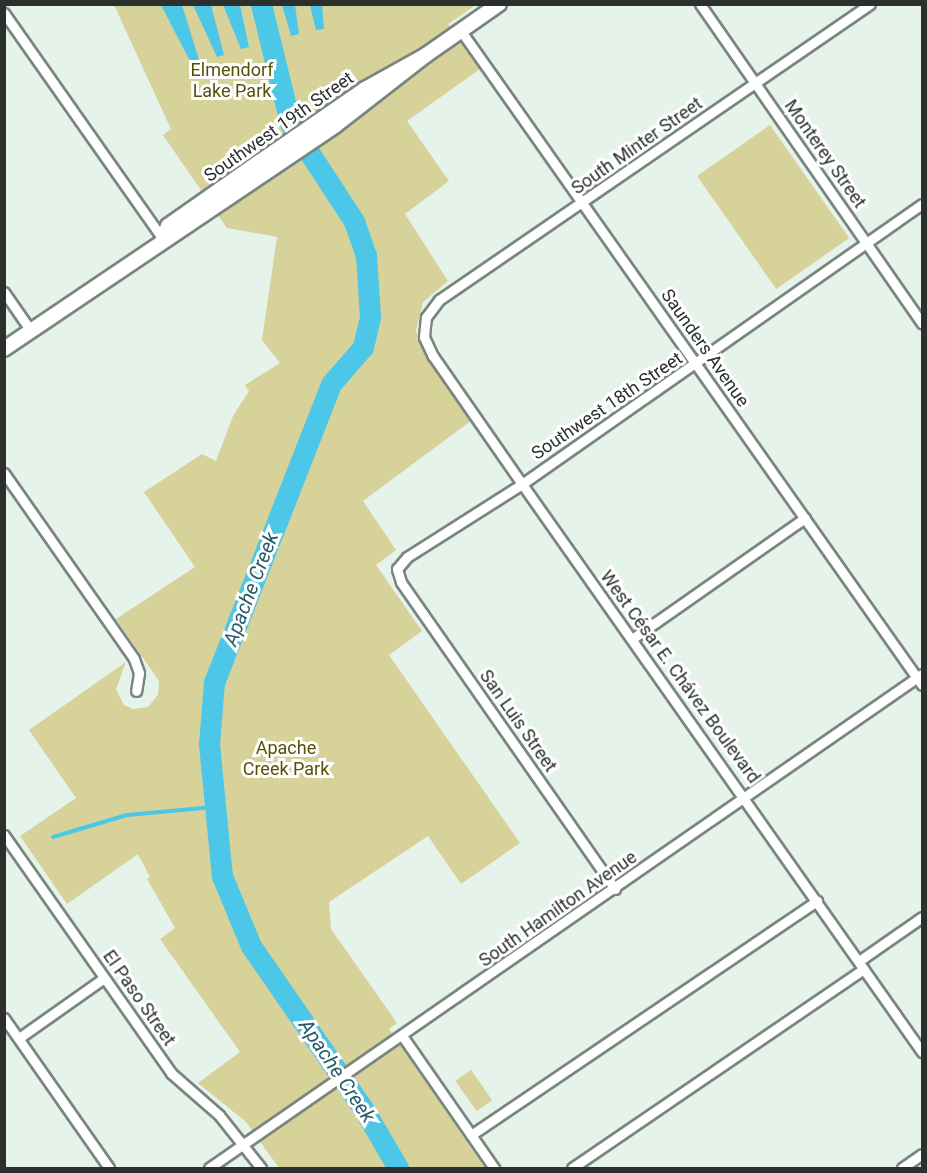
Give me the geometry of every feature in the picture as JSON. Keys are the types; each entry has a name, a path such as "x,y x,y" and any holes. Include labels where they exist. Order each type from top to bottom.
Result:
{"street":[{"name":"Southwest 19th Street","path":"4,349 163,239 181,232 262,167 499,4"},
{"name":"Monterey Street","path":"700,4 922,323"},
{"name":"South Minter Street","path":"426,317 440,300 870,4"},
{"path":"4,14 163,239"},
{"name":"Saunders Avenue","path":"461,31 921,679"},
{"name":"Southwest 18th Street","path":"397,569 407,557 522,484 922,204"},
{"path":"4,292 31,331"},
{"name":"West César E. Chávez Boulevard","path":"426,317 424,337 432,356 747,799 922,1052"},
{"path":"4,473 134,659 139,673 136,692"},
{"path":"632,639 805,518"},
{"name":"San Luis Street","path":"397,569 401,582 615,889"},
{"name":"South Hamilton Avenue","path":"209,1168 403,1037 921,679"},
{"name":"El Paso Street","path":"4,835 171,1073 219,1115 261,1168"},
{"path":"471,1135 817,901"},
{"path":"572,1168 862,965 922,917"},
{"path":"19,1038 104,978"},
{"path":"4,1018 110,1168"},
{"path":"403,1037 494,1168"},
{"path":"902,1168 922,1154"}],"green space":[{"name":"Apache Creek Park","path":"114,5 476,5 448,24 480,69 407,121 449,181 405,214 448,281 423,302 416,331 422,346 472,420 363,501 396,550 376,565 422,631 389,655 520,843 461,884 428,836 329,902 331,929 397,1023 389,1029 485,1168 279,1168 246,1122 198,1083 240,1052 160,939 175,928 147,879 150,877 138,854 67,904 20,836 76,798 29,730 126,662 116,689 124,705 133,709 148,707 158,695 159,681 116,619 195,567 144,492 202,454 216,461 233,416 249,391 245,385 280,363 262,340 277,237 227,228 163,135 171,129"},
{"path":"770,125 849,238 776,289 697,176"},
{"path":"471,1070 492,1100 477,1111 455,1081"}],"water":[{"path":"161,5 182,5 200,63 193,67"},
{"path":"193,5 211,5 224,55 217,57"},
{"path":"223,5 240,5 249,47 241,49"},
{"path":"252,5 268,5 273,39 265,41"},
{"path":"282,5 295,5 299,34 291,36"},
{"path":"310,5 322,5 324,29 316,30"}],"waterway":[{"name":"Apache Creek","path":"261,4 290,123 354,221 366,255 370,317 363,347 331,384 214,682 209,744 222,876 251,946 366,1113 398,1168"},
{"path":"53,837 127,815 215,807"}],"park label":[{"name":"Elmendorf Lake Park","path":"232,82"}]}
